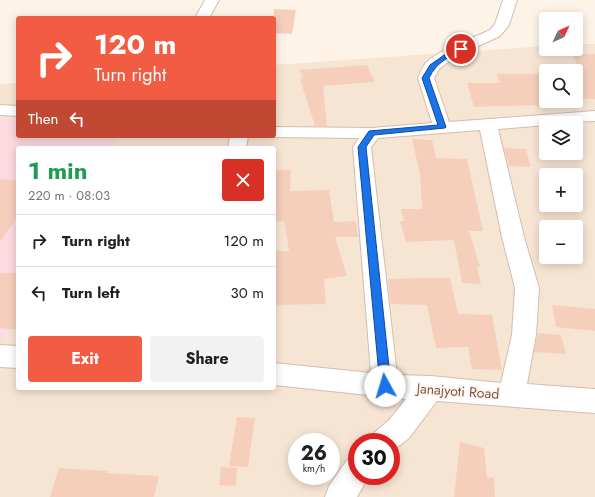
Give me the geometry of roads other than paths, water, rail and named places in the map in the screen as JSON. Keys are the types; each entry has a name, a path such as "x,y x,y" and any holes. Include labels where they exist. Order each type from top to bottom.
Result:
{"street":[{"path":"203,16 212,0"},
{"path":"442,127 426,78 432,66 449,54 495,33 502,25 510,0"},
{"path":"0,110 16,111"},
{"path":"276,132 372,133 595,116"},
{"path":"488,124 526,288 524,334 511,395"},
{"path":"372,133 362,147 385,386"},
{"path":"0,356 16,358"},
{"name":"Janajyoti Road","path":"276,374 385,386 431,388 595,402"},
{"path":"394,433 431,388"},
{"path":"340,497 348,484"}]}
